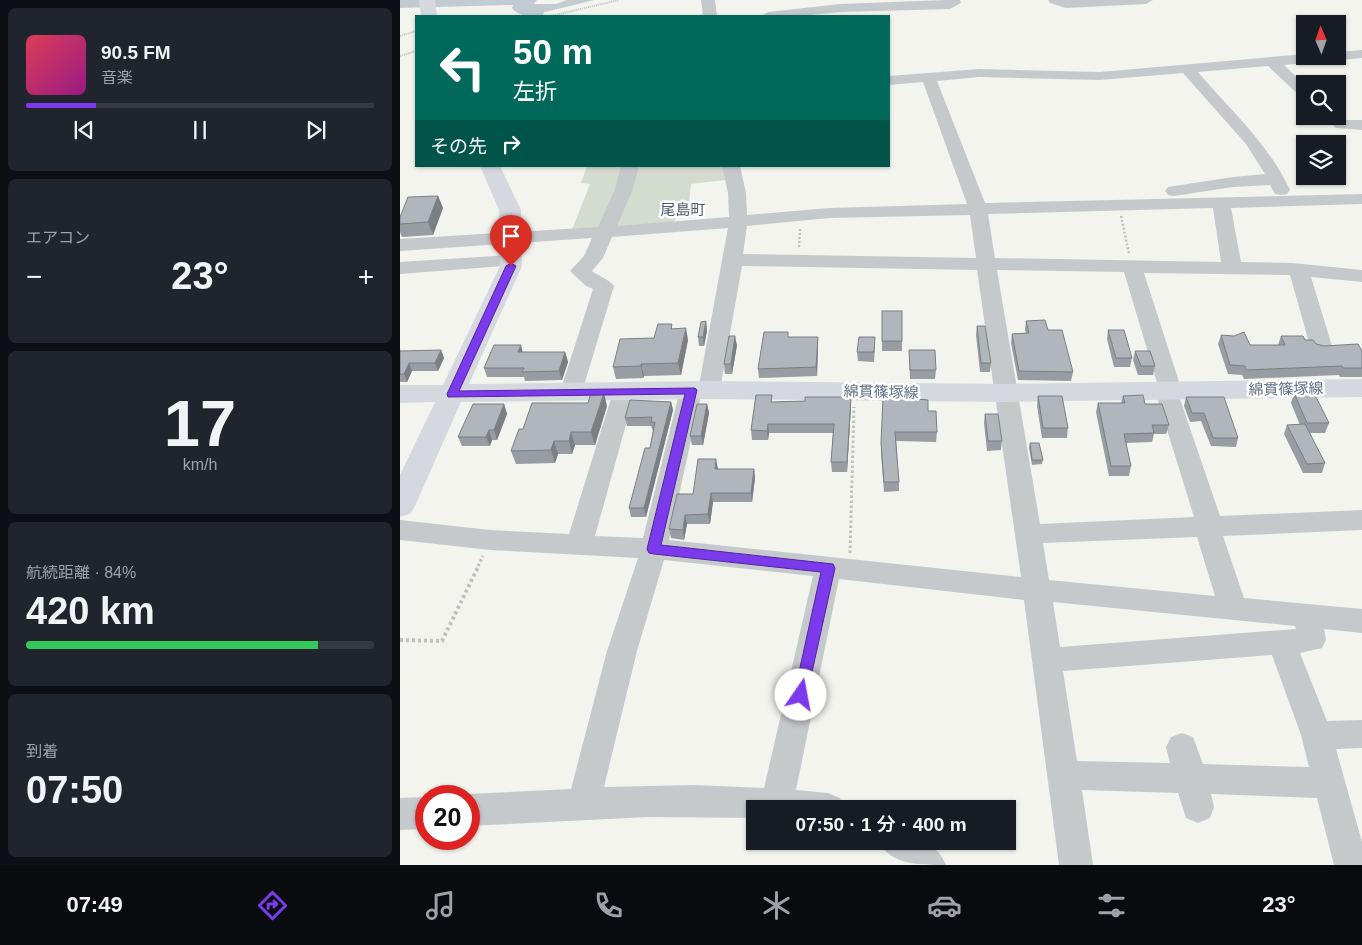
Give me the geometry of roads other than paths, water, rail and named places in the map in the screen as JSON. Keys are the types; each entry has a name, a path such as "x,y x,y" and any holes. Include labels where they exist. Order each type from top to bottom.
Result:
{"main road":[{"path":"400,506 511,266 510,210 490,167"},
{"name":"綿貫篠塚線","path":"400,394 700,390 1007,393 1362,388"}],"street":[{"path":"708,0 710,15"},
{"path":"777,15 846,7 950,5 954,3 953,0"},
{"path":"1055,0 1066,4 1146,0"},
{"path":"890,80 980,73 1100,76 1362,54"},
{"path":"1272,62 1296,85"},
{"path":"1187,70 1245,135 1276,179 1285,201"},
{"path":"928,76 978,210 1037,590 1076,865"},
{"path":"1346,125 1362,125"},
{"path":"571,392 604,286 593,282 580,271 594,258 624,189 630,167"},
{"path":"583,804 622,651 700,390 733,260 738,221 737,193 731,167"},
{"path":"1119,206 1117,201 1120,199 1140,195 1276,179"},
{"path":"400,245 605,232 801,215 1362,199"},
{"path":"1221,203 1232,268"},
{"path":"733,260 1232,268 1299,270 1362,276"},
{"path":"400,268 511,261"},
{"path":"1132,266 1233,609"},
{"path":"1299,270 1321,346"},
{"path":"579,545 624,392"},
{"path":"1027,534 1362,520"},
{"path":"400,530 490,540 654,549 1037,590 1362,621"},
{"path":"778,800 839,569"},
{"path":"1047,660 1312,640 1308,616"},
{"path":"1282,643 1317,735 1352,865"},
{"path":"1317,735 1362,734"},
{"path":"1182,747 1194,793"},
{"path":"1063,775 1194,793 1330,783"},
{"path":"480,809 583,804 746,802"},
{"path":"400,814 415,813"},
{"path":"908,850 929,865"}],"waterway":[{"path":"400,3 529,0 520,8 536,13"}],"district":[{"name":"尾島町","path":"683,210"}]}
